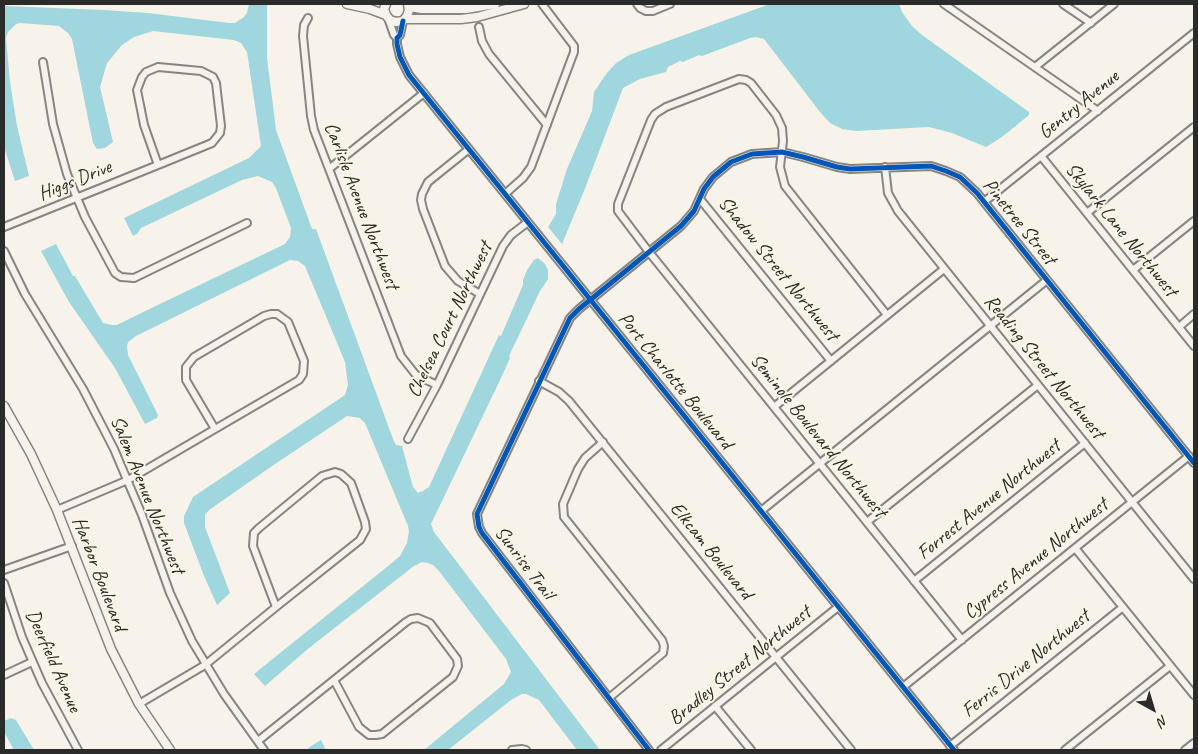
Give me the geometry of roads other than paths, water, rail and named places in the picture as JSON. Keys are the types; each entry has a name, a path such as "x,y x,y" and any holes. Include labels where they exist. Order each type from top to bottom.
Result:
{"street":[{"path":"346,4 370,9 396,22 404,20 477,17 524,4"},
{"path":"386,4 384,9 387,17"},
{"path":"404,20 409,13 409,5 422,9 466,10 495,4"},
{"path":"505,194 519,183 527,173 574,52 574,46 542,4"},
{"path":"637,4 646,11 653,11 670,4"},
{"path":"944,4 1098,110"},
{"path":"1064,4 1091,23"},
{"path":"1036,67 1114,4"},
{"name":"Port Charlotte Boulevard","path":"387,17 397,38 402,64 424,93 952,748"},
{"name":"Carlisle Avenue Northwest","path":"308,18 304,25 303,36 310,116 314,130 401,356 416,374 437,385"},
{"name":"Port Charlotte Boulevard","path":"397,38 400,35 404,20"},
{"path":"479,27 482,41 490,54 547,125"},
{"name":"Gentry Avenue","path":"984,202 1194,33"},
{"path":"43,62 60,149 76,198 115,273 127,279 134,278 247,224"},
{"name":"Higgs Drive","path":"4,227 158,165 212,143 220,133 221,126 216,83 207,73 158,67 146,72 138,83 137,96 158,165"},
{"name":"Seminole Boulevard Northwest","path":"782,152 783,134 780,121 751,84 746,80 739,79 660,110 650,120 618,204 618,211 962,640"},
{"path":"329,169 424,93"},
{"path":"1087,213 1194,127"},
{"path":"469,150 428,182 424,188 421,200 422,209 445,266 458,281 480,294"},
{"path":"782,152 780,174 784,186 887,315"},
{"name":"Pinetree Street","path":"590,300 686,222 713,177 731,162 752,154 782,152 836,167 857,169 924,166 946,170 966,182 984,202 1194,463"},
{"name":"Skylark Lane Northwest","path":"1041,156 1194,346"},
{"name":"Reading Street Northwest","path":"885,168 886,187 894,206 1194,579"},
{"name":"Shadow Street Northwest","path":"700,199 831,361"},
{"path":"1133,270 1194,221"},
{"name":"Chelsea Court Northwest","path":"408,439 437,385 503,246 511,235 528,222"},
{"name":"Salem Avenue Northwest","path":"4,251 25,294 66,360 99,419 128,480 184,626 205,665 264,750"},
{"path":"774,406 944,269"},
{"path":"761,511 1047,280"},
{"name":"Sunrise Trail","path":"590,300 574,313 566,324 479,508 477,520 482,532 649,750"},
{"path":"57,510 128,480 299,380 303,374 304,361 288,322 283,317 271,314 264,316 189,361 185,374 186,380 215,429"},
{"path":"1179,327 1194,314"},
{"name":"Elkcam Boulevard","path":"539,381 565,396 851,750"},
{"path":"867,522 1038,385"},
{"name":"Harbor Boulevard","path":"4,406 31,454 57,510 72,546 102,631 124,677 139,704 170,750"},
{"path":"602,442 585,458 578,469 563,504 564,517 662,640 664,646 664,653 609,698"},
{"name":"Forrest Avenue Northwest","path":"914,581 1085,443"},
{"name":"Cypress Avenue Northwest","path":"903,687 1189,456"},
{"path":"139,704 205,665 276,608 364,535 366,529 365,522 350,483 341,474 335,472 322,476 254,533 252,539 253,546 276,608"},
{"path":"4,570 72,546"},
{"path":"1075,548 1194,696"},
{"name":"Deerfield Avenue","path":"4,584 32,662 57,714 78,750"},
{"name":"Bradley Street Northwest","path":"661,750 838,607"},
{"name":"Ferris Drive Northwest","path":"952,748 1123,607"},
{"path":"258,741 334,680 412,619 425,619 430,623 458,659 458,666 453,678 382,734 369,735 359,726 334,680"},
{"path":"4,675 32,662"},
{"path":"1065,750 1170,666"},
{"path":"715,706 751,750"},
{"path":"1185,750 1194,743"},
{"path":"512,750 526,750"}],"water":[{"path":"249,4 267,4 267,58 276,130 312,229 316,229 393,439 396,445 402,446 413,487 418,493 429,487 499,335 501,336 523,285 527,270 534,260 538,258 545,264 548,270 548,279 540,291 509,356 510,358 501,378 431,524 434,532 600,750 577,750 539,700 522,694 511,700 448,750 424,750 504,684 511,672 506,659 439,571 428,563 422,562 414,566 309,648 265,686 254,674 400,556 407,543 409,531 365,423 360,418 347,416 209,510 205,515 205,527 230,593 217,605 204,576 184,523 184,516 193,497 345,395 348,385 345,362 305,266 298,261 290,260 136,336 128,342 128,355 158,415 157,418 145,424 115,368 69,302 41,251 56,244 73,276 75,276 103,323 117,325 285,244 290,237 291,228 276,188 272,182 258,176 242,180 141,228 133,236 124,218 249,158 261,146 247,52 241,43 234,40 153,31 134,37 122,45 107,63 100,87 113,142 105,148 97,149 93,143 72,39 59,26 16,24 8,32 6,38 17,126 29,176 15,181 4,147 4,6 148,13 235,23 247,13"},
{"path":"770,4 899,4 912,26 922,35 1029,112 1029,115 1002,137 986,147 952,133 929,127 856,131 842,129 830,123 820,112 764,39 750,38 702,56 699,55 683,62 680,61 668,67 666,72 640,79 623,88 562,244 548,227 556,214 556,204 567,169 592,111 594,92 607,73 616,63 629,55"},
{"path":"11,718 16,720 34,750 14,750 4,732 4,721"},
{"path":"321,740 326,750 309,750 308,748"}]}
